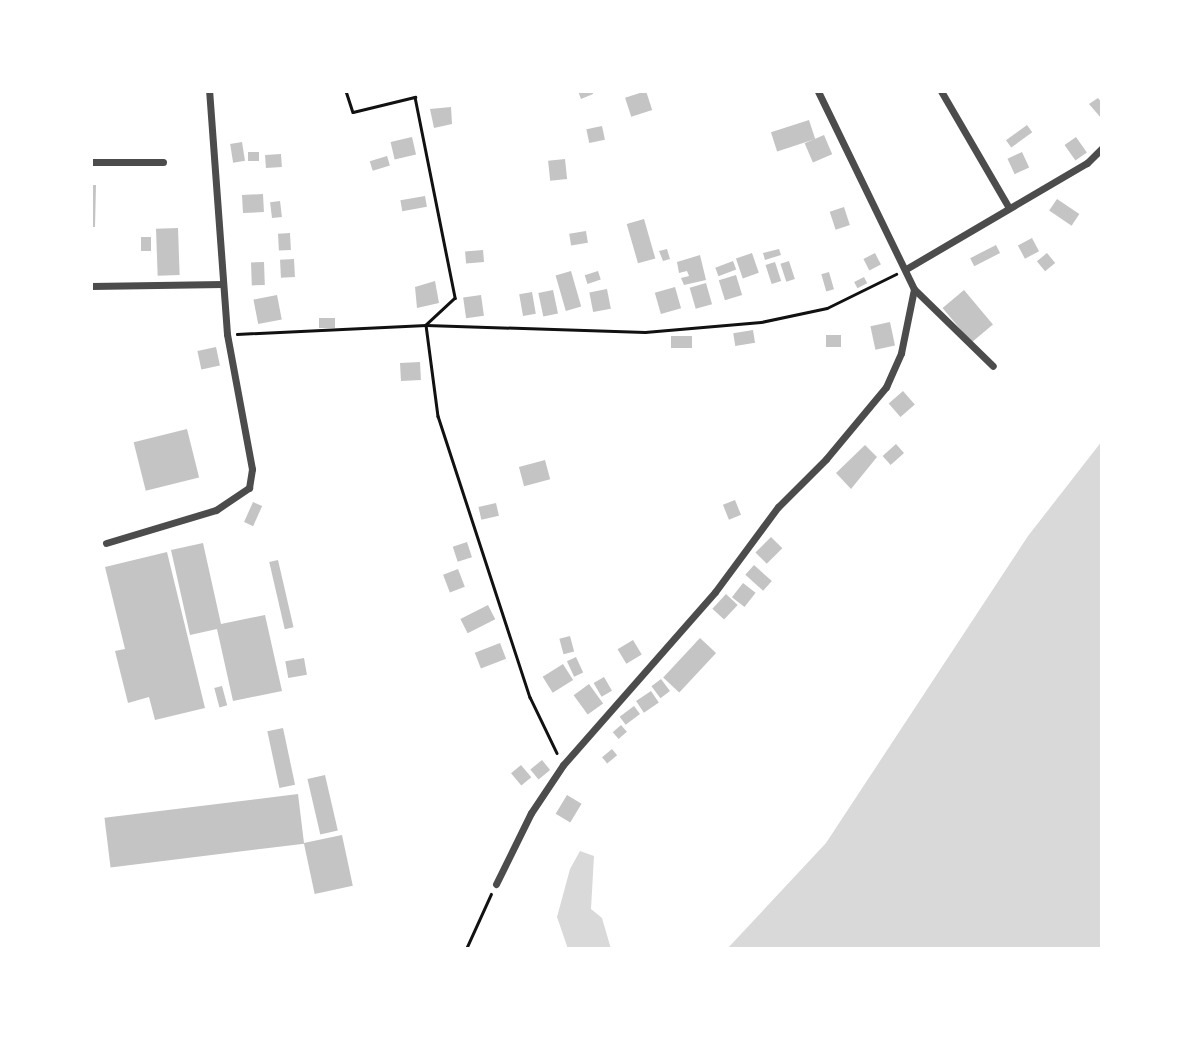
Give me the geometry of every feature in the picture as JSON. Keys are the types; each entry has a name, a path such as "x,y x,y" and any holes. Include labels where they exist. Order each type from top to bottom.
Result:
{"street":[{"path":"106,543 216,510 249,488 251,469 227,334 209,91"},
{"path":"818,91 914,289 993,366"},
{"path":"942,91 1009,208"},
{"path":"906,269 1087,163 1102,148"},
{"path":"91,162 163,162"},
{"path":"91,286 223,284"},
{"path":"496,884 531,813 563,765 715,592 778,506 826,459 886,387 901,353 914,289"}],"path":[{"path":"346,91 354,111 415,97 455,298 426,326"},
{"path":"227,334 426,326 645,332 761,322 827,308 906,269"},
{"path":"426,326 438,416 530,697 563,765"},
{"path":"466,949 496,884"}],"shaded area":[{"path":"1102,441 1102,949 727,949 826,843 1028,536"},
{"path":"580,851 594,856 591,909 602,918 611,949 568,949 557,917 570,869"}],"building":[{"path":"578,91 592,91 593,94 581,99"},
{"path":"646,91 652,110 631,117 625,98"},
{"path":"1098,98 1102,103 1102,119 1089,104"},
{"path":"451,107 452,124 434,128 430,109"},
{"path":"809,120 815,139 777,151 771,132"},
{"path":"1027,125 1032,132 1011,148 1006,140"},
{"path":"602,126 605,140 589,143 586,129"},
{"path":"824,135 832,154 813,163 805,143"},
{"path":"412,137 416,155 395,159 391,142"},
{"path":"1076,137 1087,153 1075,161 1065,145"},
{"path":"242,142 245,161 233,163 230,144"},
{"path":"248,152 259,152 259,161 248,161"},
{"path":"1022,152 1029,167 1015,174 1007,159"},
{"path":"281,154 282,167 266,168 265,155"},
{"path":"387,156 390,166 373,171 370,161"},
{"path":"565,159 567,179 550,181 548,161"},
{"path":"91,185 96,185 95,227 91,227"},
{"path":"263,194 264,212 243,213 242,195"},
{"path":"425,196 427,207 402,211 400,200"},
{"path":"1057,199 1079,214 1072,226 1049,211"},
{"path":"280,201 282,217 272,218 270,202"},
{"path":"844,207 850,225 836,230 830,212"},
{"path":"644,219 655,258 638,263 627,224"},
{"path":"178,228 180,275 158,276 156,229"},
{"path":"586,231 588,243 571,246 569,234"},
{"path":"290,233 291,250 279,251 278,234"},
{"path":"141,237 151,237 151,251 141,251"},
{"path":"1032,238 1039,251 1025,259 1018,246"},
{"path":"996,245 1000,253 974,266 970,258"},
{"path":"667,249 670,259 663,261 659,251"},
{"path":"779,249 781,255 765,260 763,253"},
{"path":"483,250 484,262 466,264 465,252"},
{"path":"752,253 759,273 743,278 736,259"},
{"path":"875,253 881,265 869,270 863,259"},
{"path":"1047,253 1055,263 1045,271 1037,261"},
{"path":"700,255 706,280 684,285 681,278 689,276 687,271 679,273 677,262"},
{"path":"294,259 295,277 281,278 280,260"},
{"path":"733,261 736,269 718,276 715,268"},
{"path":"789,261 795,279 786,282 780,264"},
{"path":"251,262 264,262 265,285 252,285"},
{"path":"775,262 781,281 772,284 765,265"},
{"path":"571,271 581,307 566,311 556,275"},
{"path":"598,271 601,280 587,284 585,275"},
{"path":"829,272 834,289 826,292 821,274"},
{"path":"736,275 742,295 725,300 719,280"},
{"path":"864,277 867,283 857,288 854,282"},
{"path":"435,281 439,303 417,308 415,287"},
{"path":"706,283 712,304 696,309 690,288"},
{"path":"675,287 681,308 661,314 655,293"},
{"path":"607,289 611,309 593,312 589,292"},
{"path":"553,290 558,313 543,317 538,293"},
{"path":"964,290 993,324 971,342 943,308"},
{"path":"532,292 536,314 523,316 519,294"},
{"path":"277,295 282,320 258,324 253,300"},
{"path":"481,295 484,316 466,318 463,298"},
{"path":"319,318 335,318 335,328 319,328"},
{"path":"890,322 895,345 875,350 870,326"},
{"path":"753,330 755,343 735,346 733,333"},
{"path":"826,335 841,335 841,347 826,347"},
{"path":"671,336 692,336 692,348 671,348"},
{"path":"216,347 220,366 201,370 197,351"},
{"path":"420,362 421,380 401,381 400,363"},
{"path":"903,391 915,405 900,417 889,403"},
{"path":"187,429 199,478 146,491 134,442"},
{"path":"896,444 904,453 891,465 883,456"},
{"path":"865,445 877,457 851,489 836,473"},
{"path":"545,460 550,479 524,486 519,467"},
{"path":"735,500 741,515 729,520 723,505"},
{"path":"253,502 262,506 253,526 244,522"},
{"path":"496,503 499,516 481,520 478,507"},
{"path":"771,537 782,548 767,564 755,553"},
{"path":"467,542 472,557 458,562 453,547"},
{"path":"203,543 221,624 265,615 282,691 233,701 217,629 190,635 171,550"},
{"path":"167,552 205,708 155,720 149,697 128,703 115,651 125,649 105,567"},
{"path":"278,560 294,627 285,629 269,562"},
{"path":"754,565 772,581 763,591 745,575"},
{"path":"458,569 465,587 450,592 443,575"},
{"path":"743,583 756,593 745,607 732,597"},
{"path":"726,594 738,605 724,620 712,609"},
{"path":"488,605 495,619 468,633 460,619"},
{"path":"570,636 574,651 564,654 559,639"},
{"path":"700,638 716,653 679,692 663,677"},
{"path":"633,640 642,655 626,664 618,649"},
{"path":"500,643 506,659 481,669 475,653"},
{"path":"576,657 583,672 574,677 567,661"},
{"path":"304,658 307,675 288,678 285,661"},
{"path":"563,664 573,680 553,693 543,677"},
{"path":"604,677 612,691 602,697 594,683"},
{"path":"661,679 670,691 660,698 651,686"},
{"path":"589,684 603,703 588,715 574,695"},
{"path":"222,686 227,705 219,707 214,688"},
{"path":"651,691 659,703 644,713 636,701"},
{"path":"634,706 640,714 626,725 620,717"},
{"path":"621,725 627,732 619,739 613,732"},
{"path":"283,728 295,785 279,788 267,731"},
{"path":"612,749 617,755 607,763 602,757"},
{"path":"542,760 550,770 539,780 530,769"},
{"path":"521,765 531,777 521,786 511,773"},
{"path":"325,775 338,831 320,835 307,779"},
{"path":"298,794 304,844 111,867 104,818"},
{"path":"567,795 582,804 570,823 556,814"},
{"path":"342,835 353,886 315,894 304,843"}]}
